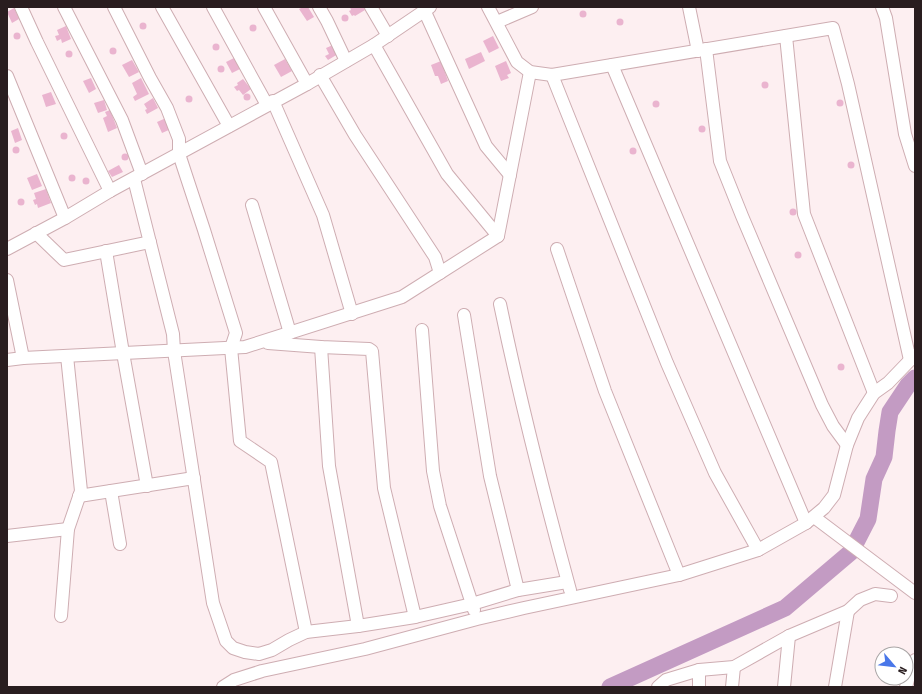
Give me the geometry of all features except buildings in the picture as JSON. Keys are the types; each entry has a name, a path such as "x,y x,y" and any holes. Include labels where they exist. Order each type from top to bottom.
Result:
{"street":[{"path":"21,7 110,191"},
{"path":"64,7 122,120 138,176 150,242 173,334 174,351 213,603 226,641 232,648 259,654 272,650 306,632 415,617 472,604 518,590 567,582"},
{"path":"114,7 167,108 179,140 179,154 236,333 231,348 240,442 271,462 306,632"},
{"path":"162,7 229,126"},
{"path":"213,7 270,103 323,215 352,314"},
{"path":"264,7 307,84"},
{"path":"319,7 346,60"},
{"path":"371,7 388,36"},
{"path":"223,687 234,680 262,671 365,649 477,619 572,597 679,575 758,550 810,520 824,508 834,495 847,445 858,418 874,393 888,383 912,358 834,28 552,75 530,72 517,62 488,7"},
{"path":"497,22 532,7"},
{"path":"689,7 702,50 720,161 745,224 822,405 833,426 847,445"},
{"path":"882,7 886,18 905,134 915,166"},
{"path":"7,249 307,84 320,75 374,45 427,9 486,146 510,175"},
{"path":"786,36 804,214 874,393"},
{"path":"374,45 447,174 498,236"},
{"path":"612,65 810,520 840,537 915,593"},
{"path":"7,360 245,347 402,297 498,236 530,72"},
{"path":"320,75 355,135 435,257 440,273"},
{"path":"552,75 667,363 715,473 758,550"},
{"path":"7,76 65,218"},
{"path":"252,205 290,333"},
{"path":"36,233 64,260 150,242"},
{"path":"557,249 605,391 679,575"},
{"path":"106,251 147,486"},
{"path":"7,280 23,358"},
{"path":"500,304 518,390 572,597"},
{"path":"464,315 490,476 518,590"},
{"path":"422,330 431,443 438,499 477,619"},
{"path":"261,342 369,349 372,351 384,488 415,617"},
{"path":"321,347 329,466 358,626"},
{"path":"62,616 68,529 81,491 67,356"},
{"path":"79,496 194,478"},
{"path":"111,491 120,544"},
{"path":"7,536 68,529"},
{"path":"658,687 666,680 699,670 734,667 790,636 848,611 860,600 875,594 891,596"},
{"path":"836,687 848,611"},
{"path":"784,687 790,636"},
{"path":"259,654 262,671"},
{"path":"906,687 915,660"},
{"path":"732,687 734,667"},
{"path":"699,670 699,687"}],"waterway":[{"path":"610,687 785,608 851,552 868,519 874,479 884,457 890,412 908,385 915,378"}]}
